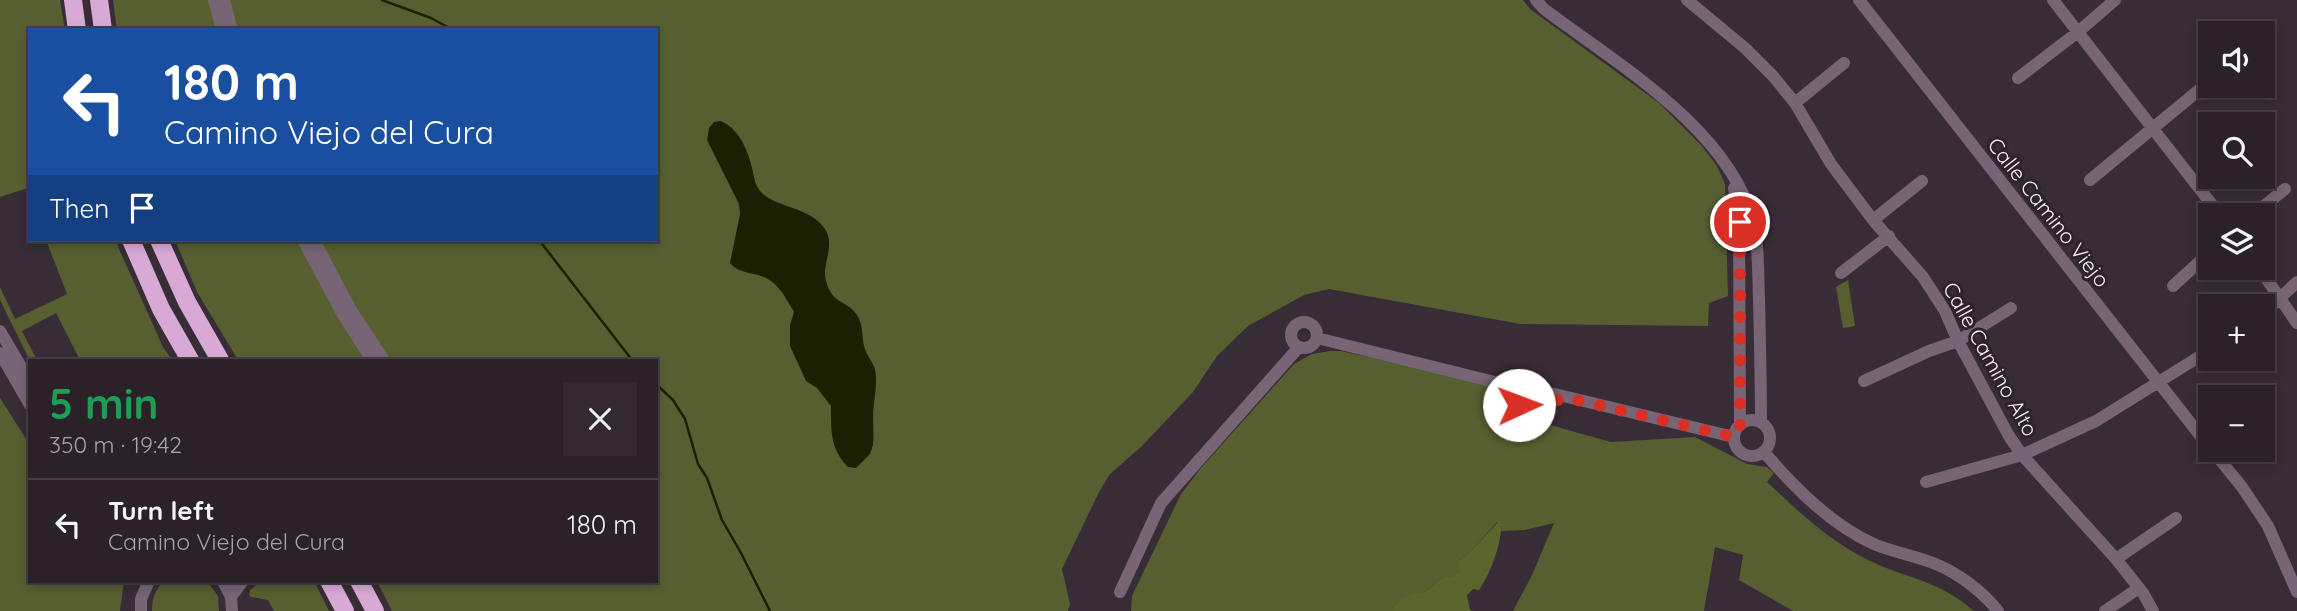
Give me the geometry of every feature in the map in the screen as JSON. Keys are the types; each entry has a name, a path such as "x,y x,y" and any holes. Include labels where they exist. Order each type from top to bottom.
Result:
{"highway":[{"path":"74,0 77,28"},
{"path":"99,0 103,28"},
{"path":"132,242 161,309 189,359"},
{"path":"160,242 187,302 219,359"},
{"path":"330,583 345,611"},
{"path":"360,583 375,611"}],"street":[{"path":"214,0 221,28"},
{"path":"224,0 231,28"},
{"path":"1536,0 1544,9 1657,93 1695,127 1737,179 1753,223 1758,254 1761,422"},
{"name":"Calle Camino Alto","path":"1687,0 1704,5 1773,76 1795,103 1831,164 1873,220 1923,277 1945,311 1958,341 2022,455 2116,559 2153,611"},
{"name":"Calle Camino Viejo","path":"1859,0 2198,433"},
{"path":"2053,0 2211,203"},
{"path":"2018,78 2115,0"},
{"path":"1795,103 1844,63"},
{"path":"2090,180 2198,92"},
{"path":"1724,162 1738,202 1740,222 1735,443 1744,454 1751,456 1764,452 1770,440 1766,427 1761,422 1746,421 1737,431"},
{"path":"1873,220 1922,181"},
{"path":"2268,203 2285,190"},
{"path":"1840,273 1889,236"},
{"path":"304,242 343,315 371,359"},
{"path":"315,242 351,310 382,359"},
{"path":"2172,286 2198,263"},
{"path":"2268,280 2297,323"},
{"path":"2275,304 2297,282"},
{"path":"1864,382 1929,351 1958,341 2011,308"},
{"path":"1299,348 1291,337 1296,324 1305,321 1310,323 1316,329 1318,338"},
{"path":"0,331 28,379"},
{"path":"1120,592 1161,503 1299,348 1310,347 1318,338"},
{"path":"1318,338 1502,384 1521,393"},
{"path":"0,353 28,402"},
{"path":"1926,482 2022,455 2096,421 2198,358"},
{"path":"1521,393 1534,387 1568,398 1737,431"},
{"path":"1541,408 1545,400 1542,391"},
{"path":"1521,393 1519,405 1525,411 1534,413 1554,400 1568,398"},
{"path":"1764,452 1801,491 1836,522 1875,544 1936,564 1969,584 1998,611"},
{"name":"Calle Camino Viejo","path":"2222,462 2242,487 2267,526 2297,592"},
{"path":"2116,559 2176,518"},
{"path":"141,611 141,599 147,583"},
{"path":"224,583 231,597 232,611"},
{"path":"231,597 242,583"},
{"path":"2105,611 2139,588"}],"shaded area":[{"path":"0,0 60,0 65,28 28,28 28,188 0,197"},
{"path":"113,0 1523,0 1530,9 1659,103 1702,146 1717,166 1725,184 1728,296 1709,303 1708,326 1520,324 1329,289 1304,295 1248,326 1217,356 1193,392 1141,447 1110,474 1062,569 1070,604 1068,611 392,611 378,583 658,583 658,359 237,359 197,292 176,242 658,242 658,28 117,28"},
{"path":"720,121 732,128 741,140 758,188 764,195 809,215 818,221 828,235 826,281 832,295 853,310 859,319 865,349 876,375 873,445 870,454 856,468 848,467 838,453 832,431 831,406 817,388 806,381 790,346 790,325 794,312 785,297 771,281 742,271 730,263 740,214 739,204 707,140 709,128 714,122"},
{"path":"47,242 116,242 163,347 171,359 79,359 56,313 22,331 36,359 29,359 0,300 0,287 15,319 67,294"},
{"path":"1848,280 1855,326 1843,328 1836,287"},
{"path":"1341,351 1437,372 1503,390 1509,394 1507,413 1611,442 1695,437 1747,464 1767,467 1774,473 1767,482 1814,525 1840,544 1868,560 1935,586 1974,611 1793,611 1739,580 1743,555 1715,547 1704,611 1513,611 1554,523 1525,530 1501,531 1502,524 1497,522 1459,561 1459,572 1451,577 1443,577 1424,593 1417,611 1131,611 1132,596 1181,494 1294,364 1312,354"},
{"path":"0,398 28,442 28,583 124,583 120,611 0,611"},
{"path":"162,583 208,583 218,596 219,611 152,611 158,588"},
{"path":"259,583 315,583 329,611 274,611 268,600 251,597 250,590"}],"green space":[{"path":"1500,520 1502,524 1497,550 1484,583 1479,590 1473,589 1467,595 1470,610 1473,611 1392,611 1400,600 1412,594 1424,593 1443,577 1451,577 1459,572 1459,561"}],"waterway":[{"path":"382,0 431,18 449,28"},
{"path":"541,242 631,359"},
{"path":"658,386 673,400 685,419 698,464 707,478 722,520 770,611"}],"route":[{"path":"1519,405 1525,411 1534,413 1554,400 1568,398 1734,437 1740,425 1740,222"}]}
